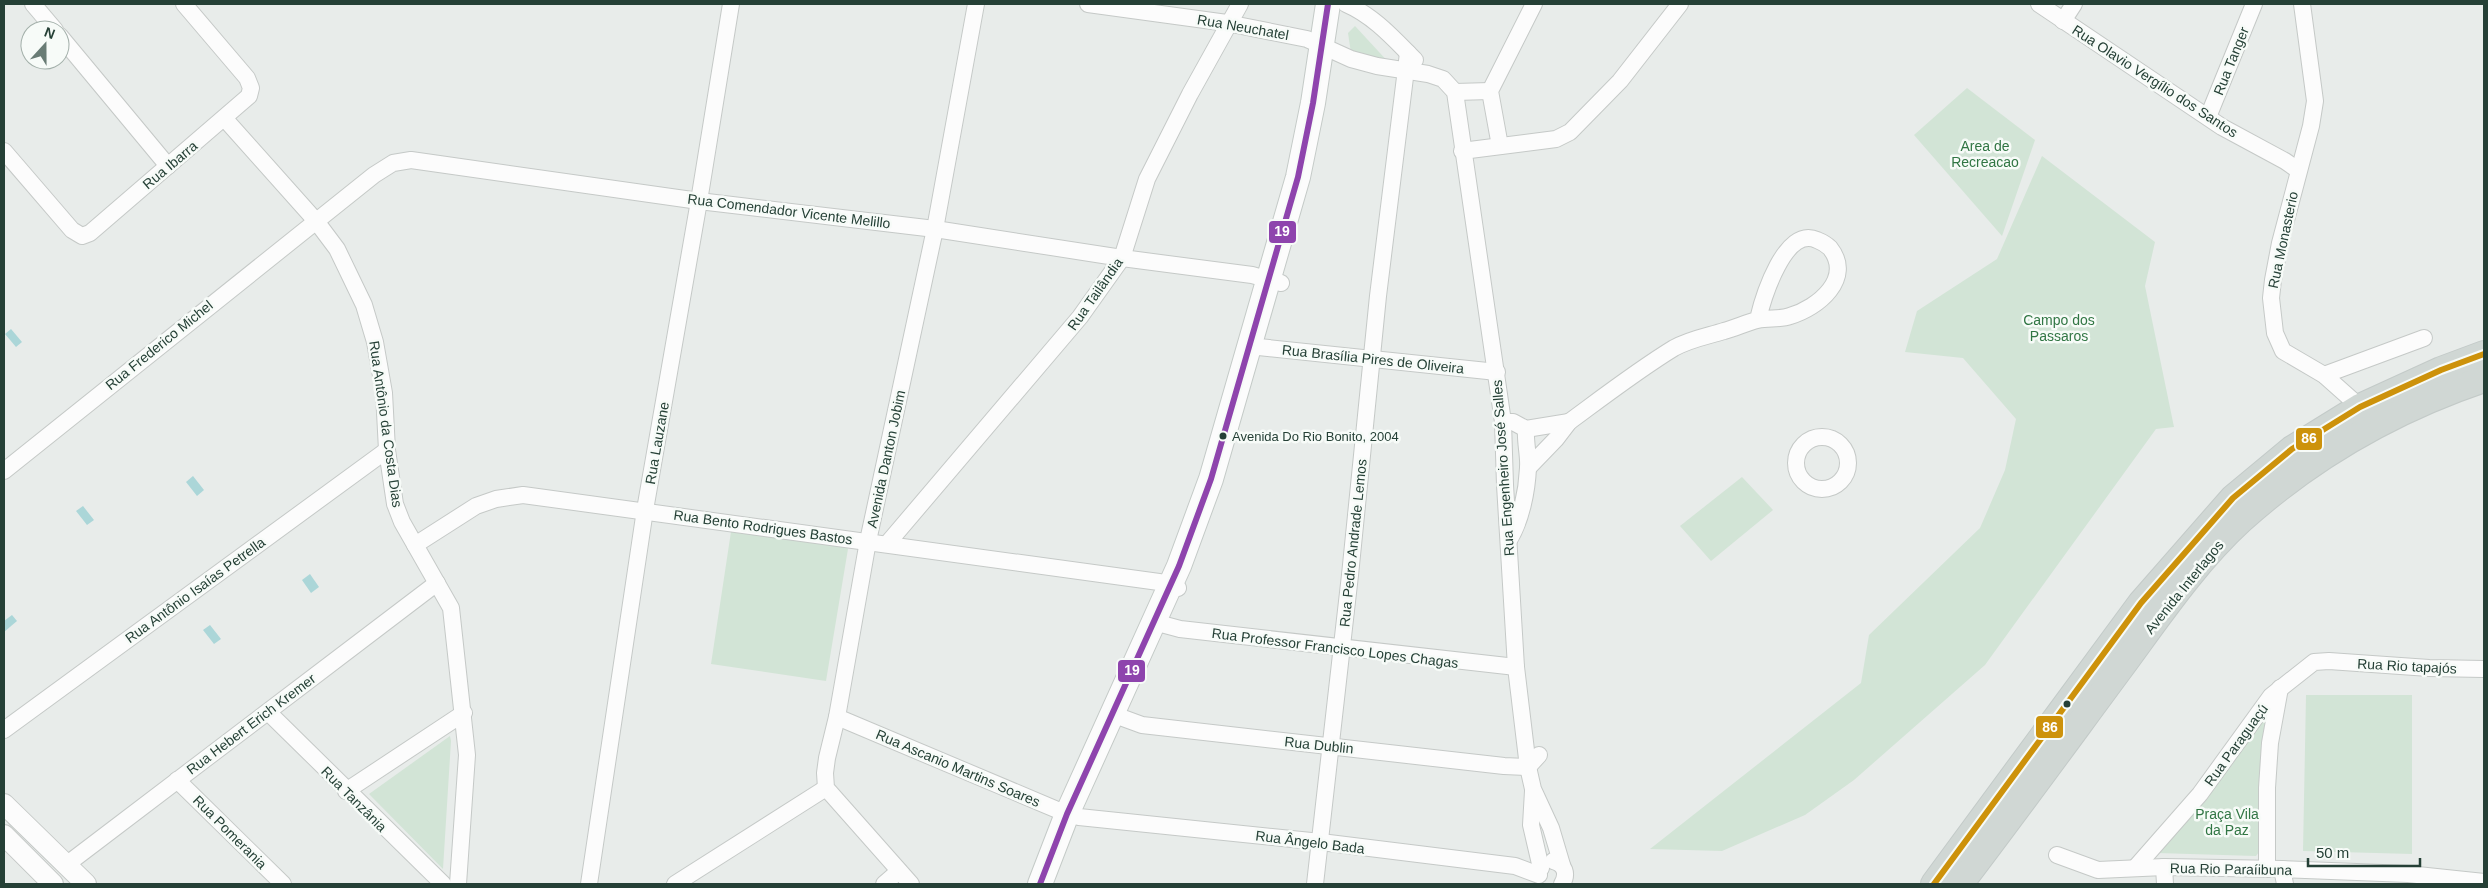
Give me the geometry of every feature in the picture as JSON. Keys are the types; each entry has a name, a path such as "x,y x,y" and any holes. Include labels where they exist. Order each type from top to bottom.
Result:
{"main road":[{"path":"1040,884 1118,717 1232,458 1256,347 1274,281 1321,136 1328,50 1328,4"},
{"path":"1328,50 1342,4"},
{"name":"Avenida Interlagos","path":"1934,884 2141,602 2233,498 2292,449 2360,407 2441,370 2484,354"},
{"name":"Avenida Interlagos","path":"1960,884 2168,603 2239,522 2274,491 2376,423 2484,379"},
{"path":"1054,884 1073,816"}],"street":[{"path":"33,4 47,20"},
{"name":"Rua Ibarra","path":"4,151 72,230 82,236 90,233 225,119 249,96 250,88 247,78 184,4"},
{"name":"Rua Lauzane","path":"590,884 645,510 731,4"},
{"name":"Avenida Danton Jobim","path":"826,788 824,773 837,717 868,541 935,229 976,4"},
{"name":"Rua Neuchatel","path":"1088,4 1227,23 1307,39 1328,50 1377,66 1428,74"},
{"name":"Rua Tailândia","path":"887,544 1080,317 1122,258 1147,178 1227,23 1240,4"},
{"path":"1346,4 1358,9 1390,34 1428,74 1442,79 1455,92 1490,91"},
{"path":"1500,146 1490,91 1534,4"},
{"path":"1462,150 1556,139 1570,132 1620,81 1680,4"},
{"name":"Rua Olavio Vergílio dos Santos","path":"2039,4 2208,118 2298,170"},
{"path":"2063,21 2074,4"},
{"name":"Rua Tanger","path":"2208,118 2254,4"},
{"name":"Rua Monasterio","path":"2302,4 2315,101 2311,126 2298,170 2273,280 2271,298 2275,333 2284,351 2324,375 2360,407"},
{"path":"70,48 168,166"},
{"name":"Rua Pedro Andrade Lemos","path":"1314,884 1342,649 1373,361 1378,296 1408,53"},
{"name":"Rua Engenheiro José Salles","path":"1455,92 1503,422 1516,667 1525,692 1533,761 1531,825 1541,876"},
{"name":"Rua Antônio da Costa Dias","path":"225,119 316,221 337,249 364,305 375,342 384,393 387,450 395,504 402,522 451,608 464,713 467,755 458,884"},
{"name":"Rua Comendador Vicente Melillo","path":"316,221 374,174 393,163 411,160 699,201 935,229 1122,258 1252,275 1274,281"},
{"name":"Rua Frederico Michel","path":"4,471 316,221"},
{"path":"1528,468 1556,439 1569,422 1675,348 1700,337 1758,319 1779,319 1791,316 1824,298 1833,287 1838,267 1835,254 1828,245 1811,237 1806,238 1793,245 1784,254 1768,287 1758,319"},
{"path":"2324,375 2424,338"},
{"name":"Rua Brasília Pires de Oliveira","path":"1256,347 1373,361 1497,372"},
{"path":"1503,422 1513,422 1526,429"},
{"path":"1503,443 1526,429 1569,422"},
{"path":"1508,542 1518,523 1528,468 1525,448 1526,429"},
{"name":"Rua Antônio Isaías Petrella","path":"4,730 387,450"},
{"name":"Rua Bento Rodrigues Bastos","path":"415,546 476,506 523,495 868,541 1176,587"},
{"name":"Rua Hebert Erich Kremer","path":"66,865 437,583"},
{"name":"Rua Professor Francisco Lopes Chagas","path":"1159,624 1342,649 1516,667"},
{"name":"Rua Rio tapajós","path":"2329,660 2428,668 2484,669"},
{"name":"Rua Paraguaçú","path":"2135,868 2200,794 2264,706 2280,688 2314,662 2329,660"},
{"path":"2278,874 2267,788 2270,743 2280,688"},
{"name":"Rua Tanzânia","path":"268,712 346,791 443,884"},
{"path":"346,791 464,713"},
{"name":"Rua Ascanio Martins Soares","path":"837,717 1073,816"},
{"name":"Rua Dublin","path":"1118,717 1142,725 1331,746 1533,761"},
{"name":"Rua Pomerania","path":"177,780 283,884"},
{"path":"675,884 826,788 911,884"},
{"name":"Rua Engenheiro José Salles","path":"1533,789 1551,828 1566,876 1566,884"},
{"path":"4,804 86,884"},
{"name":"Rua Ângelo Bada","path":"1073,816 1320,842 1515,866 1541,876"},
{"path":"4,835 53,884"},
{"path":"2057,855 2097,877"},
{"path":"1541,876 1548,862 1562,865"},
{"path":"2164,867 2165,884"},
{"name":"Rua Rio Paraíibuna","path":"2097,877 2135,868 2164,867 2233,877 2278,874 2484,882"},
{"path":"884,884 898,871"}],"green space":[{"path":"1355,26 1391,65 1351,53 1348,33"},
{"name":"Area de Recreacao","path":"1967,88 2035,140 2002,236 1914,135"},
{"name":"Campo dos Passaros","path":"2042,156 2155,242 2145,286 2174,427 2156,429 1985,665 1854,780 1805,815 1722,851 1650,849 1861,683 1869,635 1980,528 2005,470 2016,419 1963,358 1905,352 1917,311 1997,259"},
{"path":"1742,477 1773,510 1711,561 1680,526"},
{"path":"732,525 841,540 848,549 826,681 711,664"},
{"path":"2306,695 2412,695 2412,854 2303,851"},
{"name":"Praça Vila da Paz","path":"2268,714 2262,848 2256,856 2157,853"},
{"path":"450,736 451,741 443,869 369,794"}],"water":[{"path":"11,329 22,342 16,347 5,334"},
{"path":"193,476 204,490 197,496 186,482"},
{"path":"83,506 94,520 87,525 76,511"},
{"path":"310,574 319,587 311,593 302,580"},
{"path":"12,615 17,621 4,632 4,621"},
{"path":"210,625 221,639 214,644 203,630"}],"transit line":[{"name":"19","path":"1040,884 1067,814 1179,566 1211,479 1298,177 1313,103 1328,4"},
{"name":"86","path":"1934,884 2141,603 2233,498 2292,449 2360,407 2441,370 2484,354"}],"place":[{"name":"Avenida Do Rio Bonito, 2004","path":"1223,436"}]}
